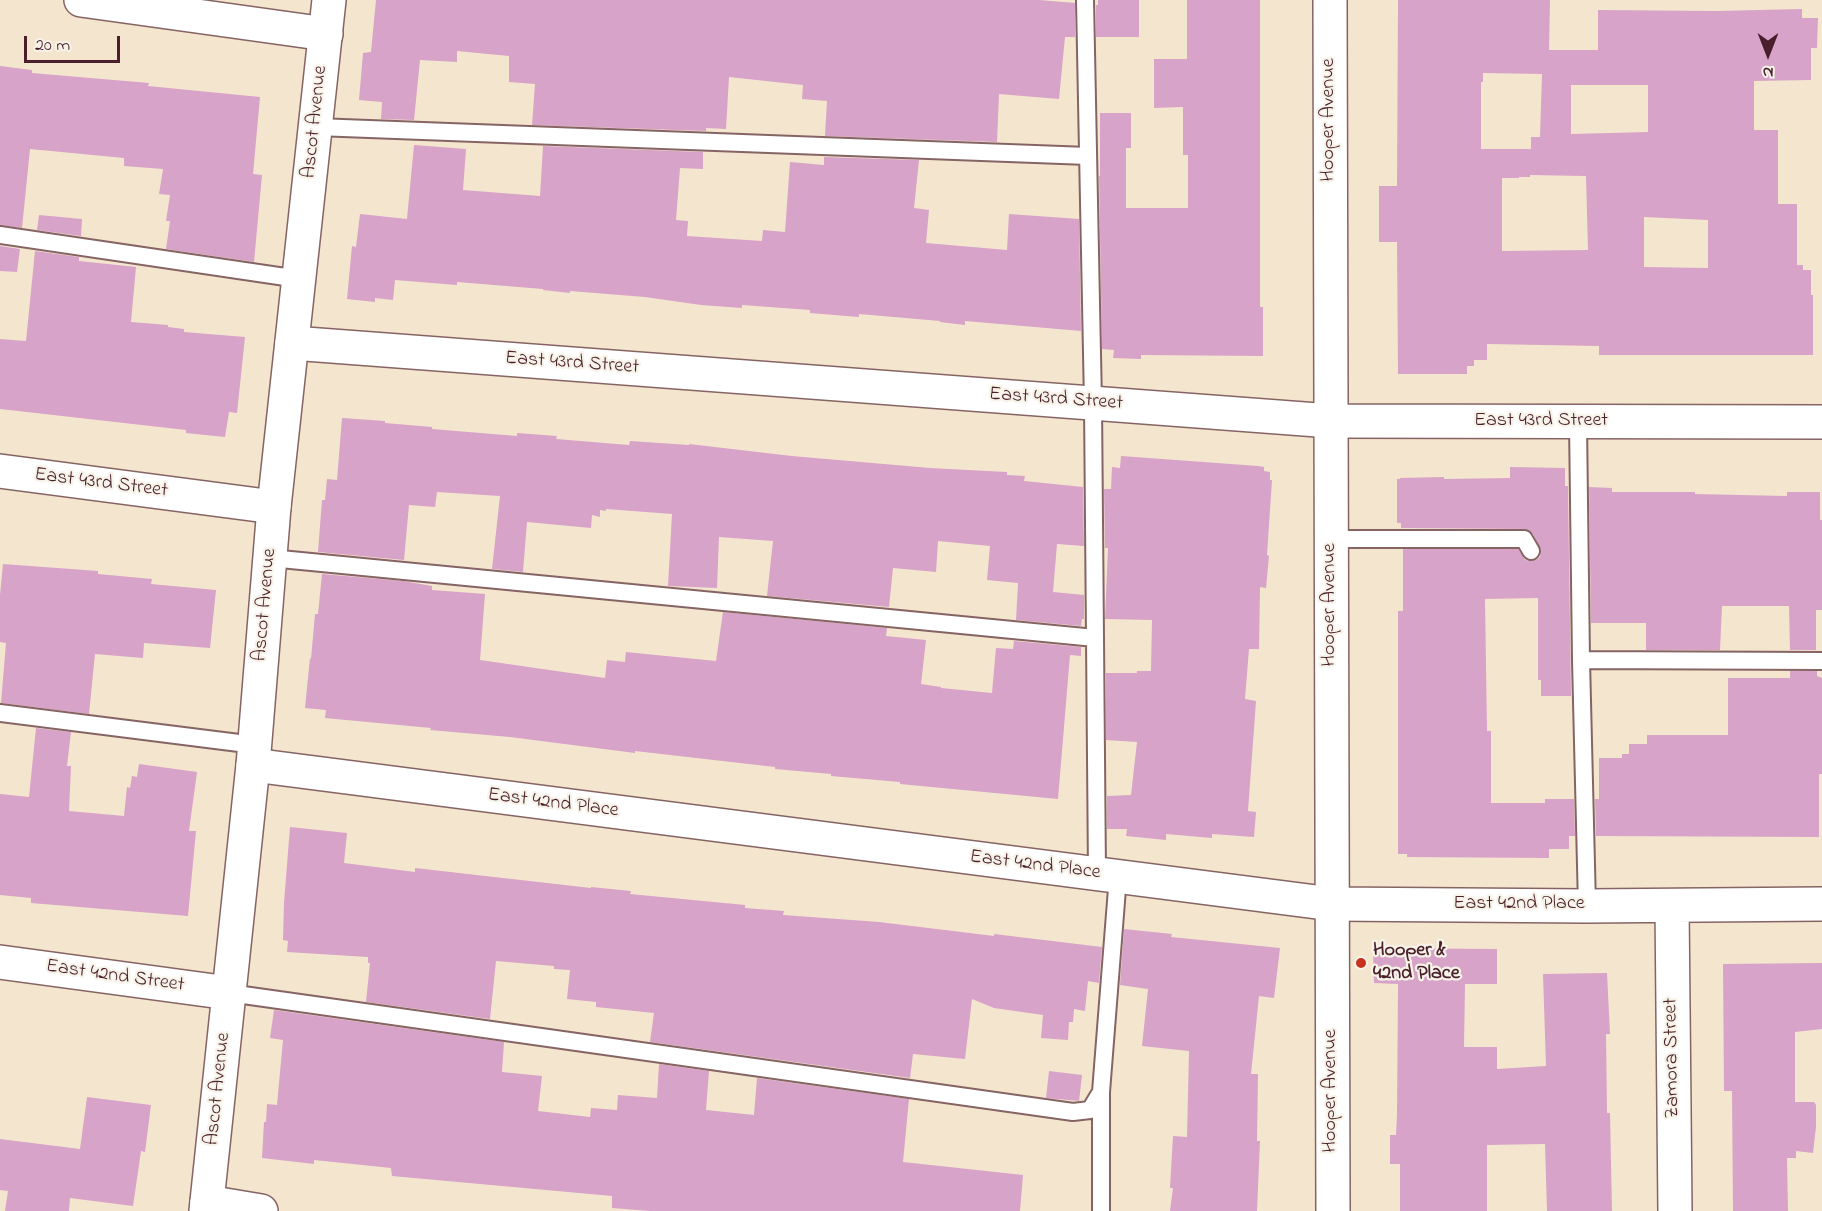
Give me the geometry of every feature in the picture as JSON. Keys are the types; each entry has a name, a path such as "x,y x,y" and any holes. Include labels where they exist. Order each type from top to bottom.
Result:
{"street":[{"path":"81,0 326,34"},
{"name":"Ascot Avenue","path":"207,1206 254,755 274,507 329,0"},
{"name":"Hooper Avenue","path":"1330,0 1333,1211"},
{"name":"East 43rd Street","path":"292,343 1331,421 1822,422"},
{"name":"East 43rd Street","path":"0,471 274,507"},
{"name":"East 42nd Place","path":"254,755 1108,875 1332,904 1587,906 1822,904"},
{"name":"Zamora Street","path":"1672,906 1675,1211"},
{"name":"East 42nd Street","path":"0,962 229,993"},
{"path":"207,1206 261,1211"}],"lane":[{"path":"1085,0 1095,638 1108,875 1101,1092 1101,1211"},
{"path":"316,127 1088,156"},
{"path":"0,235 299,279"},
{"path":"1578,422 1587,906"},
{"path":"1331,539 1524,539 1531,550"},
{"path":"270,558 1095,638"},
{"path":"1581,660 1822,661"},
{"path":"0,714 254,755"},
{"path":"229,993 1073,1112 1090,1110 1101,1092"}],"building":[{"path":"376,0 1039,0 1075,3 1075,37 1065,37 1059,99 999,94 997,142 825,136 827,101 802,99 803,85 729,77 726,129 706,128 706,131 532,125 535,84 509,82 509,56 457,51 457,62 420,60 414,120 381,119 382,102 359,100 363,53 371,52"},
{"path":"1098,0 1139,0 1139,37 1096,37"},
{"path":"1187,0 1260,0 1260,307 1263,307 1263,356 1141,355 1141,359 1113,358 1114,350 1102,349 1100,113 1131,113 1131,148 1126,148 1126,208 1188,208 1188,155 1183,155 1183,107 1154,108 1154,59 1187,59"},
{"path":"1398,0 1550,0 1549,50 1598,50 1598,10 1802,9 1802,18 1818,18 1817,48 1811,48 1811,80 1754,81 1754,130 1778,130 1778,204 1797,204 1797,265 1803,265 1803,270 1811,270 1813,355 1599,355 1599,346 1487,344 1487,360 1474,360 1474,366 1467,366 1467,374 1398,374 1397,242 1379,242 1379,186 1397,186","holes":["1483,73 1542,74 1540,137 1531,137 1531,149 1481,149 1481,82 1483,82","1571,85 1648,85 1648,132 1571,134","1530,175 1586,176 1588,250 1502,251 1502,178 1530,177","1644,217 1708,220 1708,268 1644,267"]},
{"path":"0,66 32,70 32,73 149,83 148,86 260,97 253,174 262,175 254,262 166,249 170,221 166,221 170,195 159,194 163,169 124,166 124,158 30,149 22,228 0,225"},
{"path":"414,145 466,149 463,190 540,196 543,146 703,152 703,169 680,168 676,220 688,221 687,236 762,241 763,230 785,232 790,162 824,165 824,157 919,160 914,208 929,210 926,243 1007,250 1009,214 1079,219 1081,331 965,321 965,325 859,314 859,317 810,313 810,310 742,305 742,308 701,305 645,297 570,291 570,293 457,282 457,285 395,280 393,300 375,298 375,302 347,299 352,246 356,247 360,214 407,219"},
{"path":"39,215 82,219 81,236 37,230"},
{"path":"0,246 20,249 17,272 0,271"},
{"path":"35,251 79,257 79,261 136,267 131,322 168,325 168,327 184,329 184,332 245,337 237,413 229,412 225,437 186,433 186,430 0,409 0,339 26,341"},
{"path":"342,418 517,436 517,433 557,436 556,439 629,445 630,441 689,444 792,456 1007,472 1007,475 1025,476 1024,481 1083,487 1084,546 1057,544 1053,592 1084,595 1084,619 1082,619 1081,626 1016,620 1018,583 987,580 990,546 938,541 936,572 893,568 889,607 767,596 773,541 719,537 717,588 668,586 672,514 600,510 600,517 592,515 591,528 527,522 523,572 492,569 500,496 437,492 435,507 409,505 404,560 318,552 322,500 325,500 327,479 337,480"},
{"path":"1121,456 1258,466 1270,472 1270,480 1272,480 1266,588 1260,587 1259,649 1249,649 1245,699 1256,701 1248,811 1256,812 1254,837 1212,834 1212,838 1166,834 1166,840 1126,836 1127,829 1107,829 1107,796 1131,795 1137,742 1106,740 1106,673 1151,671 1152,620 1105,619 1108,548 1105,548 1104,489 1111,489 1112,467 1120,468"},
{"path":"1510,467 1565,468 1565,486 1568,486 1571,696 1541,696 1541,680 1538,680 1538,598 1485,599 1487,731 1491,731 1491,803 1545,803 1545,799 1574,799 1575,836 1569,836 1569,849 1549,849 1549,858 1407,857 1407,854 1398,854 1398,611 1403,611 1403,549 1518,549 1525,560 1530,561 1540,557 1541,550 1533,534 1525,529 1401,528 1401,523 1397,523 1397,479 1510,478"},
{"path":"1589,487 1612,488 1612,492 1695,492 1695,494 1787,496 1787,492 1820,492 1822,610 1816,610 1816,650 1790,650 1789,606 1722,606 1720,650 1646,650 1646,623 1591,623"},
{"path":"3,564 98,571 98,574 152,579 151,584 216,590 210,648 144,643 143,658 95,654 89,714 1,703 6,643 0,642 0,595"},
{"path":"322,574 403,581 432,586 432,590 485,594 480,660 605,678 607,660 625,662 626,652 716,661 723,612 887,628 886,636 926,640 921,684 992,693 996,648 1013,649 1014,641 1081,647 1081,656 1070,655 1058,799 900,784 900,782 775,769 775,767 325,718 326,710 305,708 315,614 318,614"},
{"path":"1790,671 1817,671 1817,676 1822,678 1822,774 1819,774 1819,837 1596,836 1595,799 1599,799 1599,758 1622,758 1622,754 1629,754 1629,744 1647,744 1647,735 1728,735 1728,678 1790,678"},
{"path":"36,728 71,732 67,766 71,766 69,811 124,816 127,787 130,788 132,776 137,777 139,764 197,772 189,831 196,831 188,916 31,903 31,898 0,895 0,794 29,797"},
{"path":"290,827 347,833 344,863 415,872 415,868 631,891 630,894 784,911 783,915 879,922 1102,947 1099,983 1088,981 1085,1011 1074,1009 1073,1022 1069,1022 1068,1040 1041,1038 1043,1015 994,1008 972,999 965,1059 913,1054 910,1078 650,1042 654,1013 596,1007 596,1002 567,999 570,970 554,969 554,966 496,961 490,1019 366,1002 370,963 368,963 368,957 287,952 288,941 283,940"},
{"path":"1124,929 1172,934 1171,937 1280,948 1274,998 1259,996 1251,1074 1258,1074 1257,1141 1260,1141 1257,1211 1170,1211 1173,1188 1170,1188 1173,1136 1187,1137 1189,1051 1142,1046 1148,989 1120,985"},
{"path":"1373,948 1497,949 1497,984 1465,984 1464,1047 1497,1047 1497,1069 1546,1066 1543,974 1607,973 1610,1034 1606,1034 1607,1113 1610,1113 1612,1211 1547,1211 1545,1144 1487,1145 1487,1211 1400,1211 1400,1164 1390,1164 1390,1135 1396,1135 1397,1115 1398,984 1374,983"},
{"path":"1822,963 1822,1029 1795,1032 1795,1102 1814,1102 1816,1105 1813,1153 1796,1151 1796,1158 1787,1158 1788,1211 1733,1211 1732,1091 1724,1091 1723,964"},
{"path":"274,1010 504,1042 502,1072 542,1076 538,1111 590,1117 591,1108 617,1110 618,1095 657,1098 659,1064 709,1071 706,1110 754,1115 757,1078 909,1099 903,1162 1023,1175 1020,1211 650,1211 612,1208 612,1196 392,1176 391,1168 314,1160 314,1164 262,1158 267,1104 277,1105 283,1040 270,1038"},
{"path":"1049,1071 1082,1075 1079,1101 1046,1098"},
{"path":"87,1097 151,1105 145,1152 141,1151 133,1206 70,1198 69,1211 5,1211 8,1191 0,1190 0,1139 80,1149"}],"place":[{"name":"Hooper & 42nd Place","path":"1361,963"}]}
